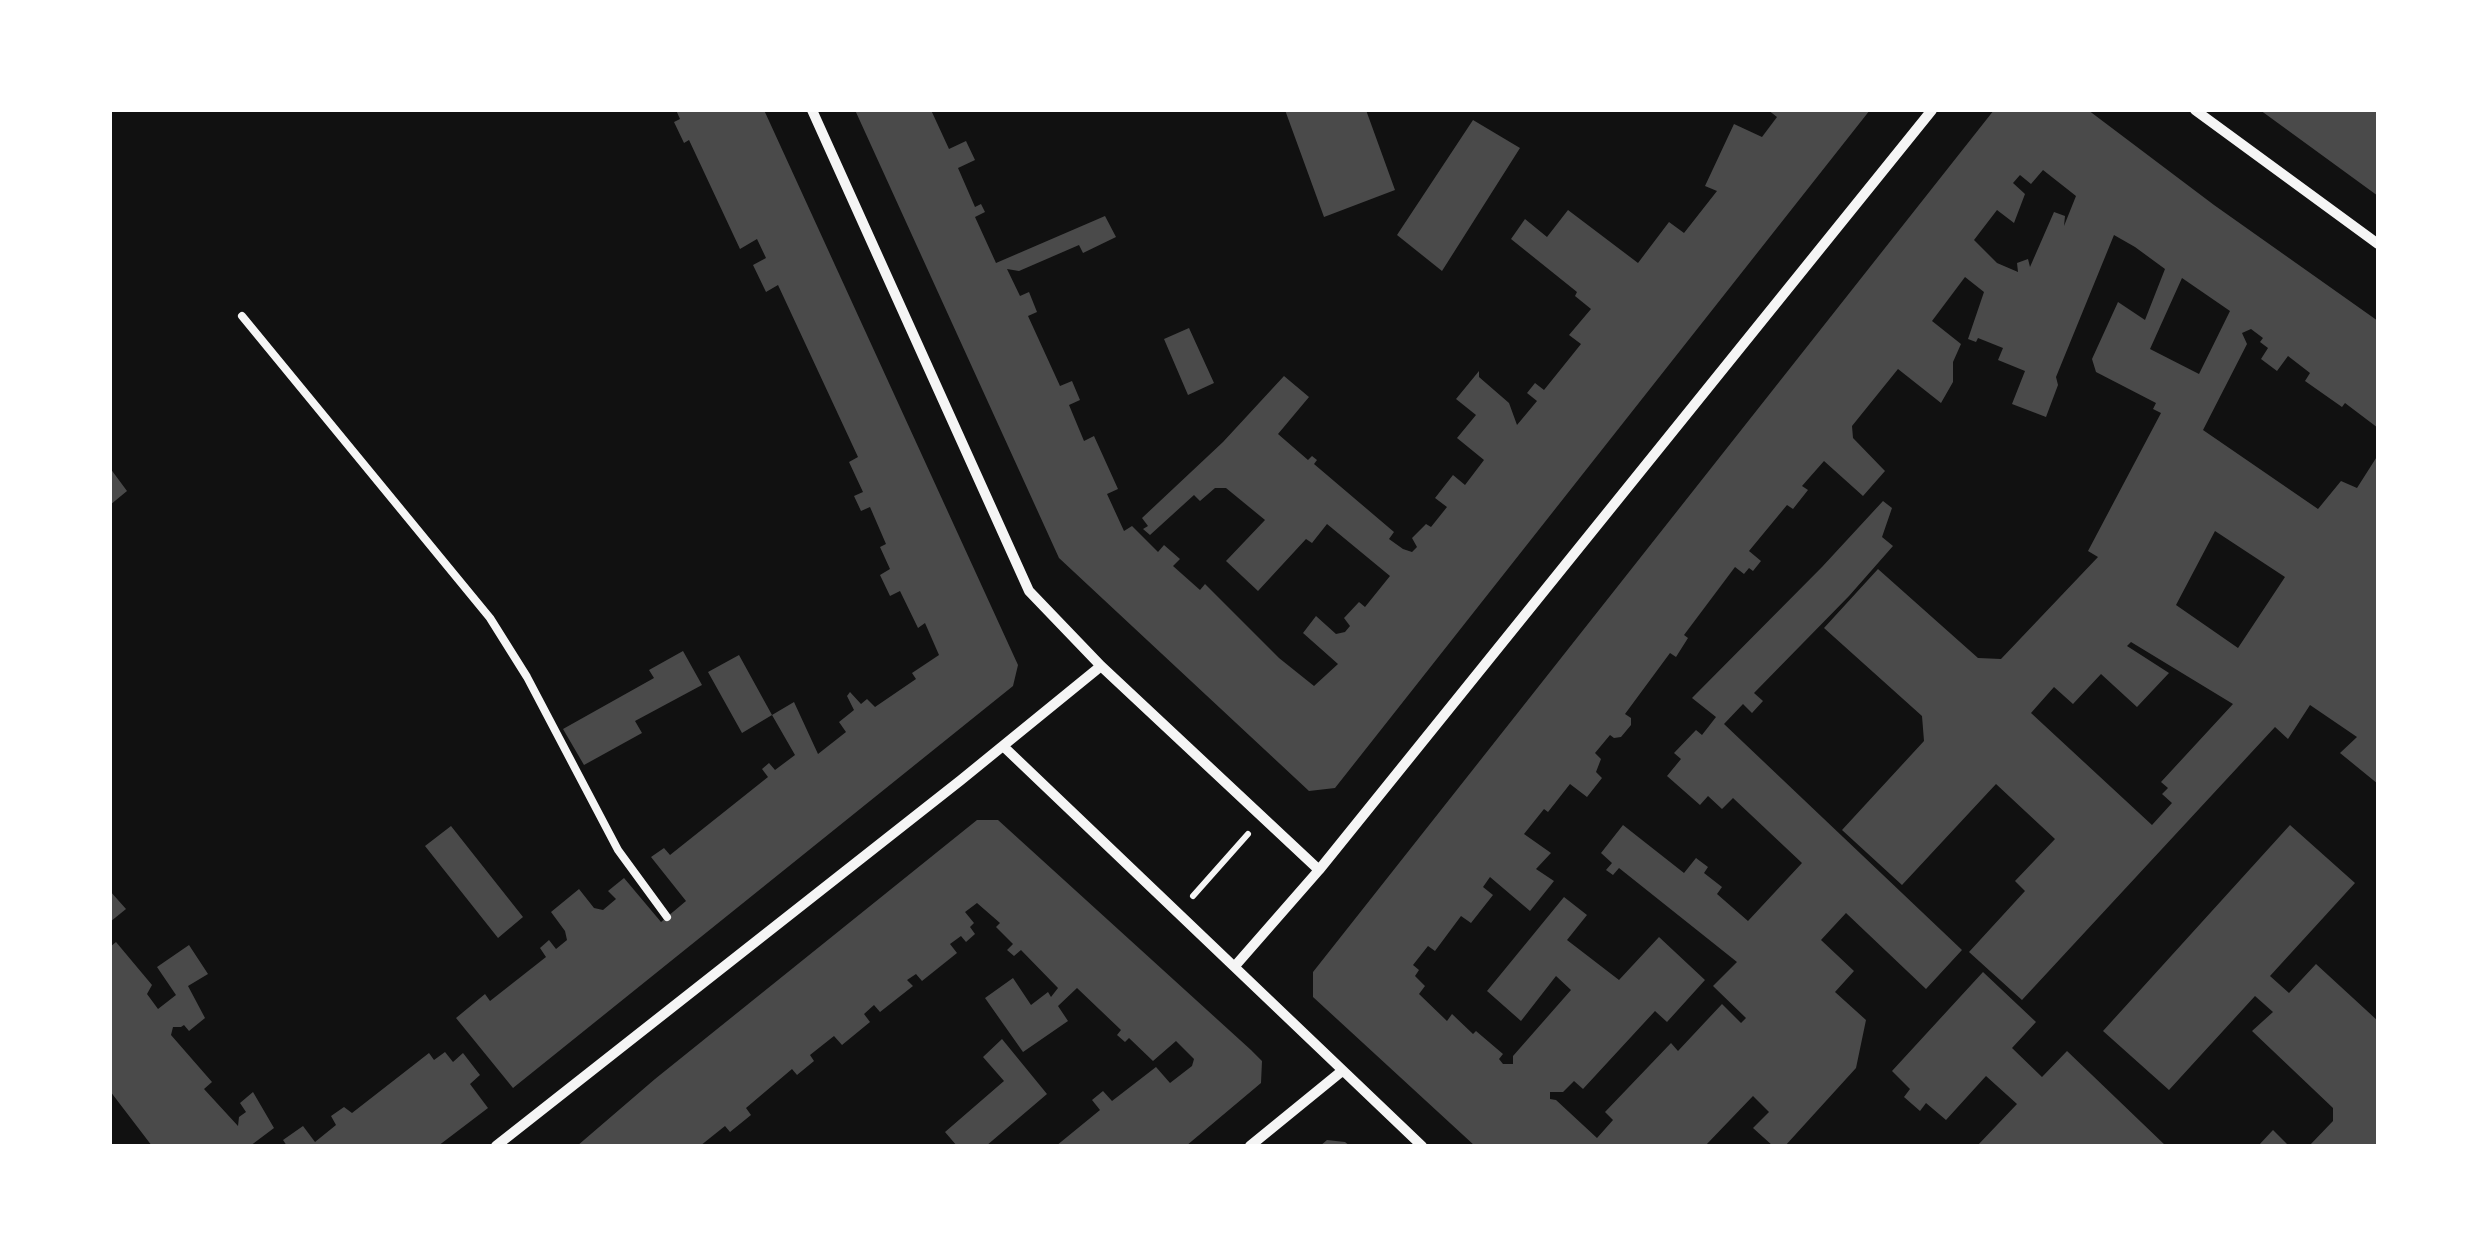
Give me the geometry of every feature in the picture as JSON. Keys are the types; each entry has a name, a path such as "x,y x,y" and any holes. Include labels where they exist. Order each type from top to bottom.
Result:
{"street":[{"path":"812,110 1028,591 1101,666 1318,870"},
{"path":"1235,966 1318,870 1932,110"},
{"path":"2195,110 2378,244"},
{"path":"496,1146 1101,666"},
{"path":"1003,746 1422,1146"},
{"path":"1250,1146 1342,1072"}],"lane":[{"path":"242,316 490,618 527,677 618,850 667,917"}],"path":[{"path":"1178,912 1263,818"}],"building":[{"path":"676,110 764,110 1018,665 1013,686 513,1088 456,1018 485,994 490,1001 546,957 540,948 549,940 556,949 567,940 551,912 579,889 594,908 603,910 616,899 608,891 624,878 661,922 686,901 651,857 664,848 670,855 768,777 762,769 769,763 775,770 795,755 772,715 794,702 818,754 846,732 839,722 854,710 847,696 850,692 861,704 867,699 875,707 916,679 912,673 939,655 925,623 918,628 900,591 890,596 880,575 890,569 880,547 886,544 870,507 861,511 854,496 863,492 849,462 858,457 778,285 766,292 753,265 766,258 757,239 740,249 689,140 684,143 674,122 680,119"},
{"path":"855,110 931,110 949,149 966,141 975,160 958,168 975,207 981,204 985,212 975,217 996,263 1105,216 1116,237 1083,253 1079,245 1019,271 1007,269 1020,296 1029,292 1037,312 1028,316 1060,386 1072,381 1080,400 1069,405 1084,441 1094,436 1118,489 1107,494 1124,531 1132,526 1158,552 1164,545 1180,559 1173,566 1200,590 1205,584 1279,658 1314,686 1338,664 1303,633 1316,616 1336,634 1345,632 1350,626 1344,618 1359,602 1365,607 1390,576 1327,524 1312,543 1306,539 1258,591 1226,561 1265,520 1226,488 1215,488 1200,501 1194,495 1150,535 1143,529 1148,526 1142,518 1223,442 1284,376 1309,397 1278,434 1308,460 1312,456 1317,460 1314,464 1394,532 1389,539 1412,552 1417,547 1412,538 1426,524 1431,527 1447,507 1435,498 1453,475 1465,485 1484,460 1457,438 1476,415 1456,399 1479,371 1479,377 1509,403 1517,425 1537,401 1527,393 1535,383 1544,390 1581,344 1569,335 1591,309 1575,296 1577,292 1511,239 1525,219 1547,237 1568,210 1638,263 1669,222 1684,233 1717,191 1705,186 1734,124 1762,137 1777,117 1768,110 1870,110 1335,788 1309,791 1059,558"},
{"path":"1285,110 1366,110 1395,190 1324,217"},
{"path":"1994,110 2088,110 2378,321 2378,428 2345,403 2342,407 2305,381 2310,373 2288,356 2277,371 2261,359 2268,348 2251,329 2242,333 2247,344 2203,430 2318,509 2341,481 2357,488 2378,455 2378,784 2340,753 2357,737 2310,705 2288,739 2275,727 2022,1000 1969,952 2025,891 2015,881 2055,839 1996,784 1902,885 1842,830 1924,741 1922,716 1824,628 1878,569 1978,658 2001,659 2098,557 2088,551 2161,413 2153,409 2156,403 2096,372 2092,359 2118,302 2145,320 2165,269 2114,235 2056,377 2058,385 2046,417 2012,404 2025,371 1998,360 2003,348 1978,338 1976,342 1968,339 1984,292 1965,277 1932,321 1961,344 1953,362 1953,382 1941,403 1898,369 1852,426 1853,438 1885,471 1863,496 1824,461 1802,486 1808,490 1793,509 1787,505 1749,551 1761,561 1753,571 1749,568 1744,574 1735,567 1684,635 1688,638 1676,657 1670,653 1625,714 1631,718 1631,725 1621,737 1610,735 1595,753 1601,759 1596,772 1602,778 1587,797 1570,784 1524,834 1551,853 1536,869 1554,881 1530,911 1490,877 1483,887 1493,895 1471,923 1461,916 1435,951 1428,946 1413,965 1419,970 1415,976 1425,986 1419,994 1447,1021 1452,1014 1473,1034 1476,1031 1503,1054 1499,1059 1503,1064 1513,1064 1513,1056 1571,990 1556,976 1521,1021 1487,991 1564,897 1587,915 1567,940 1619,980 1659,937 1705,980 1667,1022 1655,1011 1583,1089 1574,1081 1563,1092 1550,1092 1550,1099 1556,1100 1597,1138 1613,1120 1605,1112 1671,1043 1678,1051 1722,1004 1741,1023 1746,1018 1713,986 1737,962 1619,868 1613,875 1606,870 1612,863 1601,853 1623,825 1684,873 1696,858 1708,867 1704,873 1722,887 1717,894 1748,921 1802,863 1733,798 1722,809 1708,796 1700,805 1667,776 1681,759 1674,753 1696,730 1702,735 1716,717 1692,698 1883,501 1892,508 1882,537 1893,546 1754,693 1763,701 1752,713 1743,704 1724,724 1962,950 1926,989 1846,913 1821,940 1854,971 1835,992 1866,1020 1856,1068 1785,1146 1773,1146 1753,1128 1769,1112 1753,1096 1705,1146 1475,1146 1313,997 1313,972","holes":["2043,170 2076,196 2064,226 2065,216 2054,212 2030,267 2028,259 2017,263 2018,272 1997,263 1974,240 1997,210 2014,223 2025,194 2013,183 2020,175 2031,184","2182,278 2230,311 2199,374 2150,349","2215,531 2285,577 2238,648 2176,605","2131,642 2233,704 2161,782 2168,788 2162,794 2172,803 2152,825 2031,713 2054,687 2073,704 2101,674 2137,707 2169,673 2127,646"]},
{"path":"2260,110 2378,110 2378,196"},
{"path":"1473,120 1520,148 1442,271 1397,235"},
{"path":"1189,328 1214,383 1188,395 1164,339"},
{"path":"110,468 127,491 110,505"},
{"path":"683,651 702,685 635,721 642,733 584,765 563,729 654,678 649,670"},
{"path":"739,655 772,715 742,733 708,672"},
{"path":"977,820 998,820 1251,1050 1262,1061 1261,1083 1186,1146 1056,1146 1100,1110 1092,1100 1103,1091 1112,1101 1156,1067 1170,1083 1192,1066 1194,1059 1176,1041 1153,1061 1129,1038 1125,1042 1117,1035 1121,1030 1077,988 1058,1006 1068,1021 1023,1052 985,998 1013,978 1031,1005 1048,992 1051,997 1058,988 1021,950 1014,956 1007,950 1013,944 996,927 1000,923 977,903 965,912 974,923 970,927 975,934 966,942 961,936 950,944 957,953 922,981 916,974 907,980 913,986 880,1012 874,1005 864,1014 870,1022 842,1045 834,1036 810,1055 814,1061 797,1075 792,1069 746,1108 751,1115 730,1132 725,1126 700,1146 577,1146 655,1079"},
{"path":"2290,825 2355,883 2270,976 2289,993 2316,964 2378,1021 2378,1146 2309,1146 2333,1121 2333,1108 2252,1031 2273,1012 2255,996 2169,1090 2103,1031"},
{"path":"451,826 523,917 498,938 425,846"},
{"path":"110,891 126,909 110,922"},
{"path":"116,942 152,985 147,994 158,1009 176,995 157,967 189,945 208,974 188,986 205,1018 189,1031 184,1025 173,1027 171,1035 212,1082 204,1089 238,1126 239,1117 246,1112 240,1103 253,1092 274,1128 250,1146 152,1146 110,1091 110,947"},
{"path":"1983,972 2036,1022 2012,1048 2042,1077 2067,1051 2166,1146 1977,1146 2017,1104 1986,1076 1946,1120 1926,1103 1920,1111 1904,1097 1910,1089 1892,1071"},
{"path":"1002,1039 1047,1094 986,1146 957,1146 945,1132 1004,1081 983,1057"},
{"path":"445,1052 453,1062 463,1053 480,1075 470,1084 488,1108 438,1146 287,1146 283,1140 303,1126 315,1142 336,1125 331,1116 344,1107 352,1113 429,1053 434,1060"},
{"path":"2273,1130 2289,1146 2258,1146"},
{"path":"1327,1140 1345,1142 1350,1146 1320,1146"}]}
